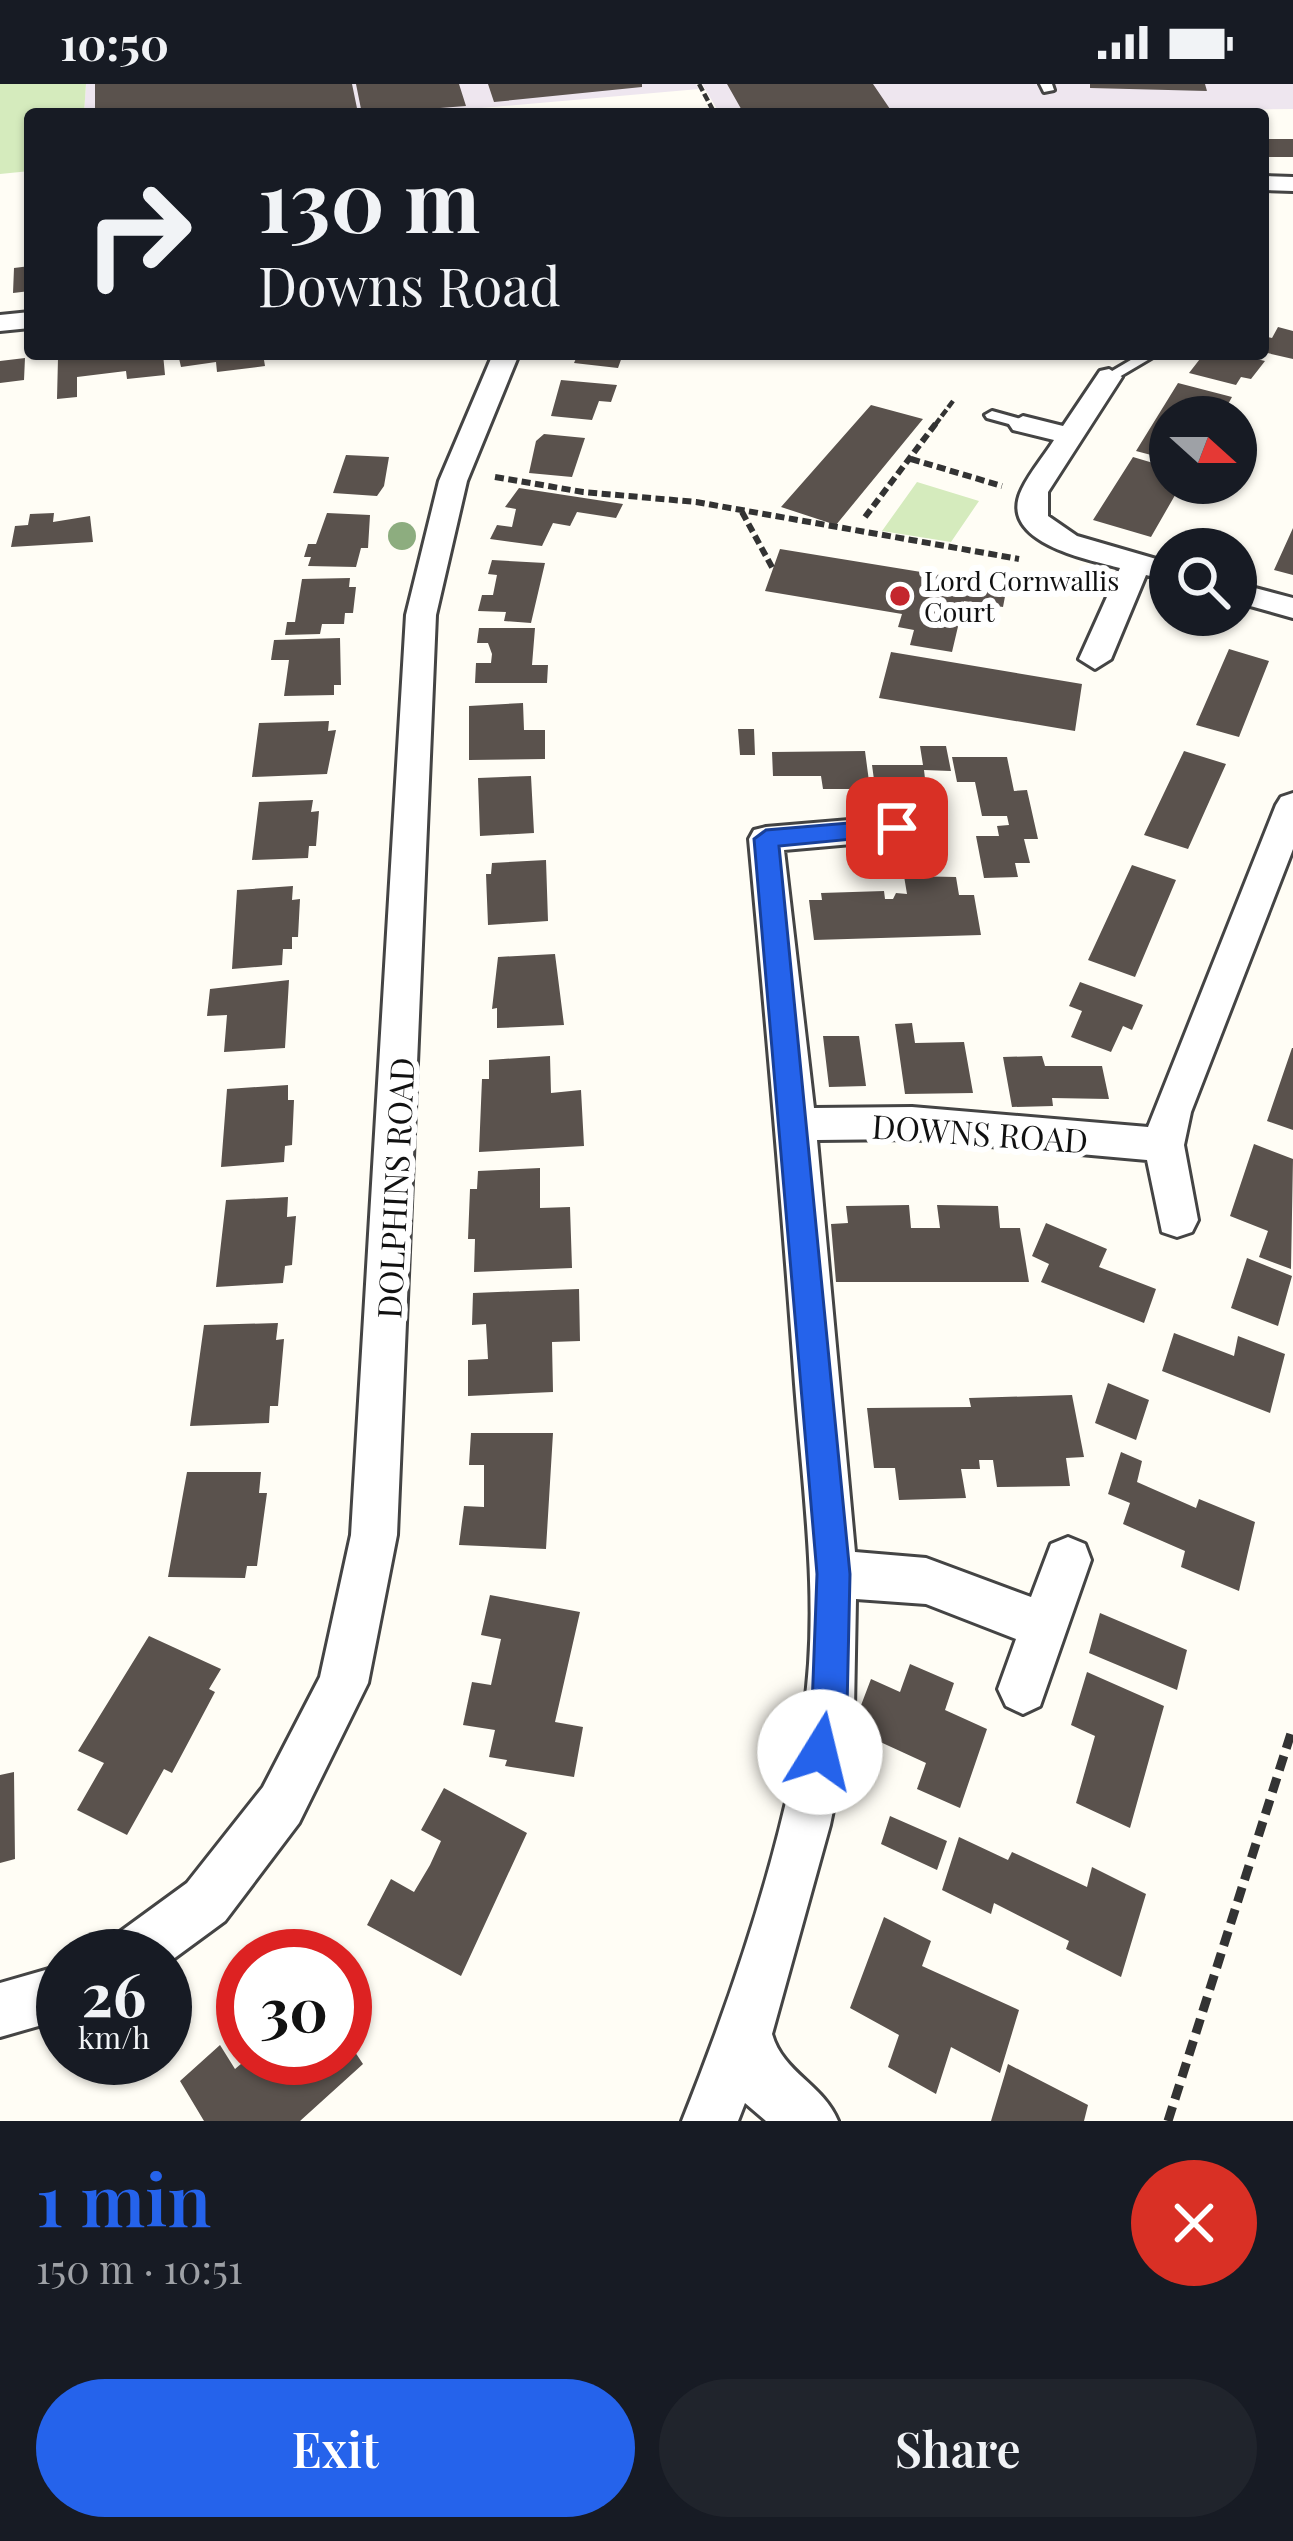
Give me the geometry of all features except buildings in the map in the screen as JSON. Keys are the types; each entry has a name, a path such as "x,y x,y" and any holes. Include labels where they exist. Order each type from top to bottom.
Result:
{"street":[{"name":"DOLPHINS ROAD","path":"169,1929 206,1902 281,1805 343,1683 374,1535 421,615 433,540 451,479 503,360"},
{"path":"1108,377 1034,492 1031,511 1041,528 1149,566"},
{"path":"1023,424 1069,436"},
{"path":"1095,659 1137,562"},
{"path":"1257,598 1293,608"},
{"path":"1177,1220 1164,1145 1171,1112 1293,805"},
{"path":"710,2121 744,2034 804,1825 829,1708 833,1574 796,1124 766,839 897,828"},
{"name":"DOWNS ROAD","path":"796,1124 912,1124 1164,1145"},
{"path":"1023,1689 1068,1560"},
{"path":"833,1574 926,1581 1045,1626"},
{"path":"0,2010 36,2000"},
{"path":"744,2034 755,2075 810,2121"}],"lane":[{"path":"1108,377 1139,360"},
{"path":"992,415 1023,424"}],"path":[{"path":"865,517 953,401"},
{"path":"911,459 1015,490"},
{"path":"489,476 741,511 1023,559"},
{"path":"741,511 773,569"},
{"path":"1168,2121 1293,1727"}],"shaded area":[{"path":"86,84 696,84 699,89 481,108 84,108"},
{"path":"702,84 1293,84 1293,109 716,108"}],"green space":[{"path":"0,84 86,84 84,108 24,108 24,172 0,174"},
{"path":"917,482 979,501 951,542 882,531"}],"place":[{"name":"Lord Cornwallis Court","path":"900,596"}],"route":[{"path":"820,1752 829,1708 833,1574 796,1124 766,839 897,828"}]}
